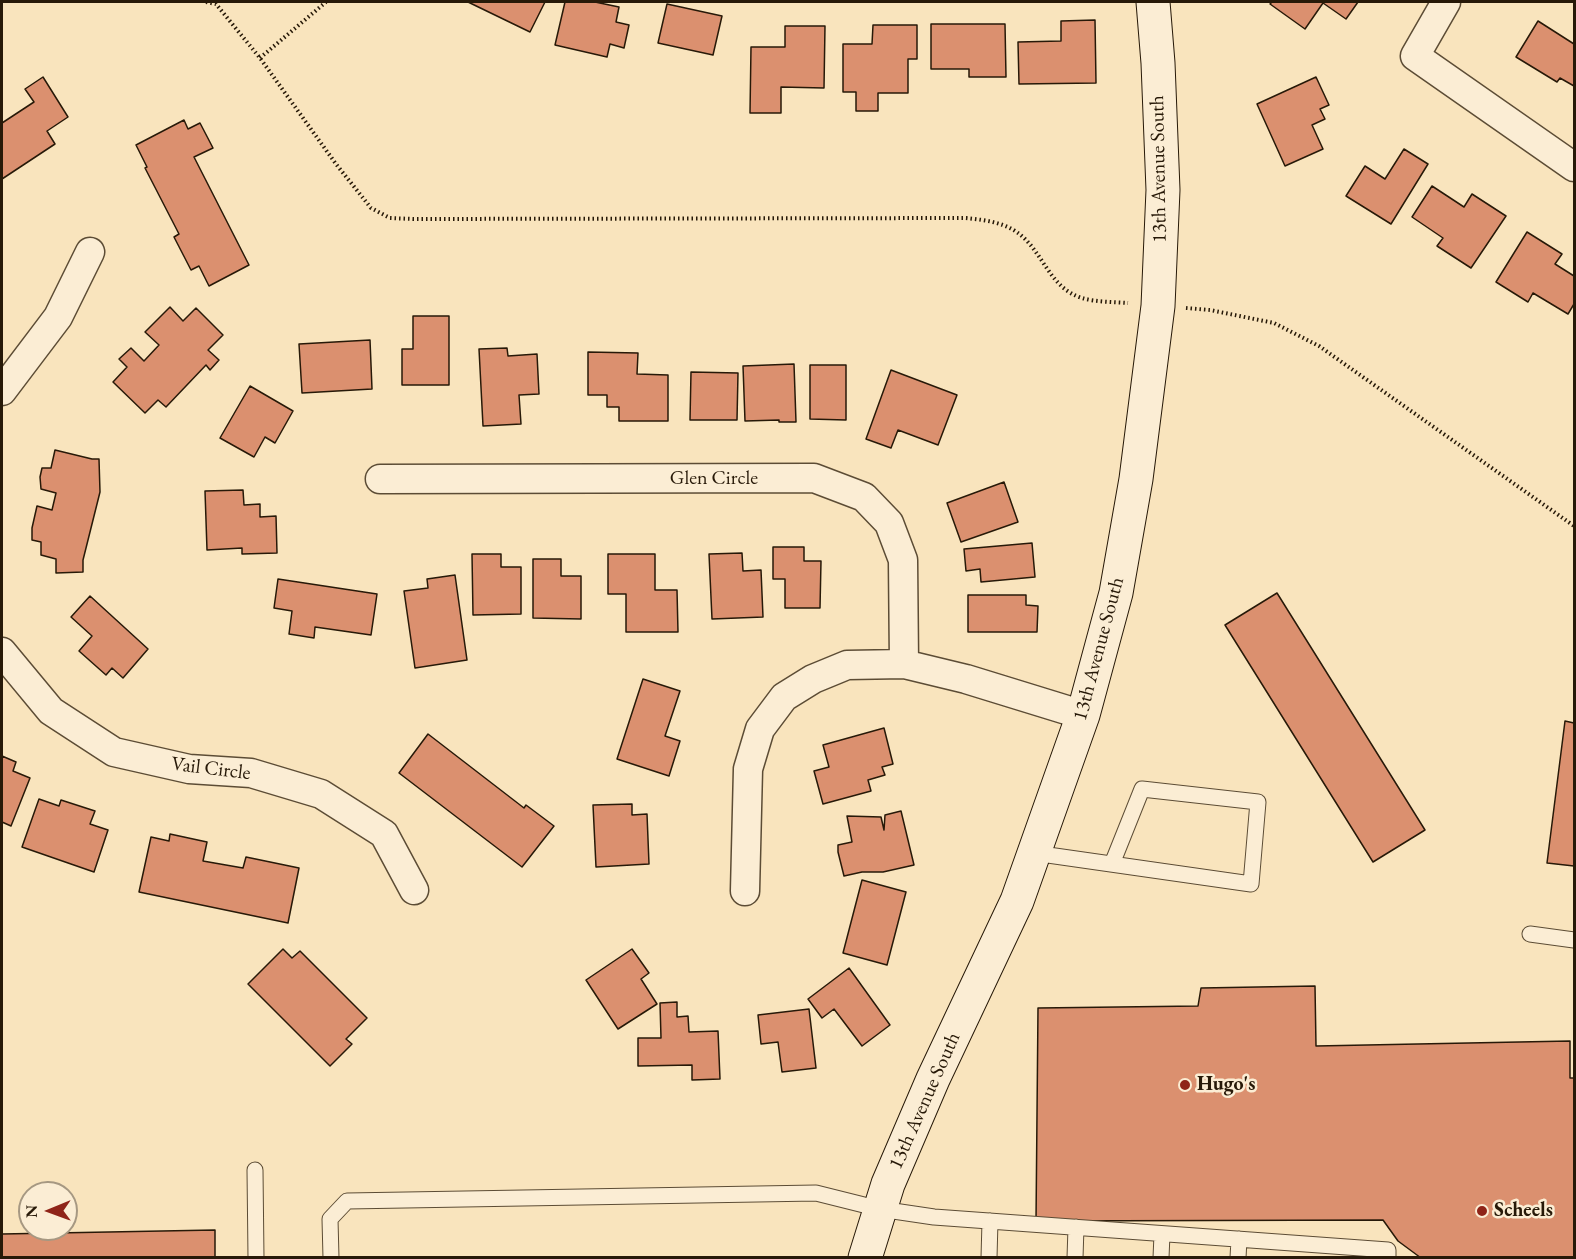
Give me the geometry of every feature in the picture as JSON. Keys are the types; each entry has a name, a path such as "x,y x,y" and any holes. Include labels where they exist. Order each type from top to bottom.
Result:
{"street":[{"name":"13th Avenue South","path":"864,1257 888,1184 933,1079 1017,902 1083,715 1116,593 1136,479 1158,306 1163,190 1153,2"},
{"path":"1446,2 1415,56 1575,167"},
{"path":"2,391 58,317 90,252"},
{"name":"Glen Circle","path":"380,479 814,478 864,497 889,523 903,560 904,664"},
{"name":"Vail Circle","path":"2,652 51,711 114,752 189,769 251,773 321,794 384,834 414,890"},
{"path":"745,891 748,769 760,729 784,698 813,679 847,665 904,664 966,679 1083,715"}],"lane":[{"path":"1034,853 1251,884 1258,802 1142,789 1112,864"},
{"path":"1530,934 1575,940"},
{"path":"255,1170 256,1257"},
{"path":"330,1257 330,1219 347,1201 816,1193 880,1209 934,1217 1239,1239 1316,1251 1388,1250 1388,1257"},
{"path":"989,1257 990,1221"},
{"path":"1075,1257 1076,1227"},
{"path":"1161,1257 1162,1233"},
{"path":"1239,1239 1239,1257"}],"path":[{"path":"206,2 216,4 260,58 336,164 371,208 390,218 966,218 994,221 1018,233 1033,248 1061,286 1081,298 1207,309 1274,323 1319,346 1575,526"},
{"path":"260,58 326,2"}],"building":[{"path":"468,2 545,2 530,32"},
{"path":"565,2 595,2 619,7 616,22 629,25 624,48 610,44 607,57 555,45"},
{"path":"1272,2 1358,2 1346,19 1323,3 1305,29 1270,4"},
{"path":"667,4 722,16 713,55 658,43"},
{"path":"1095,20 1096,83 1019,84 1018,42 1061,41 1061,21"},
{"path":"1538,21 1574,44 1574,86 1560,78 1557,82 1516,57"},
{"path":"931,24 1005,24 1006,77 969,77 969,69 931,69"},
{"path":"873,25 917,25 917,59 908,59 908,93 878,93 878,111 856,111 856,92 843,92 843,44 872,44"},
{"path":"785,26 825,26 824,88 781,87 781,113 750,113 751,47 785,47"},
{"path":"43,77 68,117 47,131 55,144 2,179 2,123 34,102 25,89"},
{"path":"1316,77 1329,105 1320,109 1325,119 1312,125 1323,149 1285,166 1257,104"},
{"path":"184,120 188,129 200,123 213,148 194,157 249,265 209,286 199,266 191,270 174,237 179,234 145,168 147,167 136,145"},
{"path":"1404,149 1428,164 1391,224 1346,196 1365,166 1385,179"},
{"path":"1432,186 1464,207 1472,194 1506,216 1471,268 1437,246 1443,238 1412,217"},
{"path":"1527,232 1562,254 1555,264 1574,276 1574,304 1568,314 1533,293 1528,302 1496,282"},
{"path":"170,307 183,321 196,308 223,335 208,350 219,360 210,370 206,365 166,407 158,400 145,413 113,382 127,367 119,359 131,348 144,361 159,345 145,332"},
{"path":"413,316 449,316 449,385 402,385 402,349 413,349"},
{"path":"370,340 372,389 302,393 299,344"},
{"path":"507,348 508,356 537,354 539,394 519,395 521,424 483,426 479,349"},
{"path":"588,352 638,353 637,374 668,375 668,421 619,421 619,407 607,407 607,395 588,395"},
{"path":"794,364 796,422 745,421 743,366"},
{"path":"810,365 846,365 846,420 810,419"},
{"path":"891,370 957,395 938,445 898,430 891,448 866,439"},
{"path":"691,372 738,373 737,420 690,420"},
{"path":"250,386 293,411 275,443 265,437 254,457 220,438"},
{"path":"55,450 99,459 100,492 83,560 83,572 56,573 56,559 41,555 41,542 32,540 37,506 52,510 56,493 41,489 40,477 42,468 51,468"},
{"path":"1004,482 1018,522 961,542 947,503"},
{"path":"243,490 244,505 260,504 260,517 276,516 277,553 242,554 242,548 207,550 205,491"},
{"path":"1032,543 1035,577 981,582 980,569 966,571 964,549"},
{"path":"773,547 804,547 804,561 821,561 820,608 785,608 785,579 773,579"},
{"path":"742,553 743,571 761,570 763,617 712,619 709,554"},
{"path":"472,554 501,554 501,567 521,567 521,614 473,615"},
{"path":"608,554 655,554 655,590 677,590 678,632 626,632 626,594 608,594"},
{"path":"533,559 561,559 561,576 581,576 581,619 533,618"},
{"path":"455,575 467,660 415,668 404,591 428,588 427,579"},
{"path":"278,579 377,594 371,635 315,627 314,638 289,634 292,611 274,608"},
{"path":"1277,593 1425,830 1373,862 1225,625"},
{"path":"968,595 1026,595 1026,605 1038,606 1037,632 968,632"},
{"path":"90,596 148,649 123,678 112,668 106,675 79,651 92,636 71,617"},
{"path":"643,679 680,691 665,736 680,741 669,776 617,759"},
{"path":"1565,721 1574,723 1574,866 1547,863"},
{"path":"884,728 893,764 882,767 885,775 868,780 871,791 823,804 814,771 829,767 823,745"},
{"path":"428,734 524,808 526,805 554,826 522,867 399,773"},
{"path":"2,756 16,762 13,771 30,778 11,826 2,822"},
{"path":"39,799 59,806 61,800 95,811 90,824 108,830 94,872 22,847"},
{"path":"632,804 632,815 647,814 649,864 596,867 593,805"},
{"path":"901,811 914,865 883,872 862,872 844,876 838,845 852,842 847,816 881,817 884,830 885,815"},
{"path":"170,834 207,842 203,861 243,868 246,857 299,868 288,923 139,892 151,837 169,841"},
{"path":"862,880 906,892 887,965 843,953"},
{"path":"283,949 292,958 300,951 367,1018 346,1039 352,1044 330,1066 248,984"},
{"path":"632,949 649,973 641,979 657,1004 618,1029 586,980"},
{"path":"849,968 890,1025 862,1046 834,1009 822,1018 808,999"},
{"path":"1315,986 1316,1046 1570,1041 1570,1078 1574,1078 1574,1258 1421,1258 1398,1241 1383,1220 1036,1221 1038,1008 1198,1006 1201,988"},
{"path":"677,1002 677,1017 688,1016 689,1032 718,1031 720,1079 692,1080 692,1065 638,1066 638,1038 661,1038 660,1003"},
{"path":"809,1009 816,1068 782,1072 778,1042 761,1044 758,1015"},
{"path":"215,1230 215,1258 2,1258 2,1234 18,1234 18,1241 78,1241 78,1233"}],"place":[{"name":"Hugo's","path":"1185,1085"},
{"name":"Scheels","path":"1482,1211"}]}
